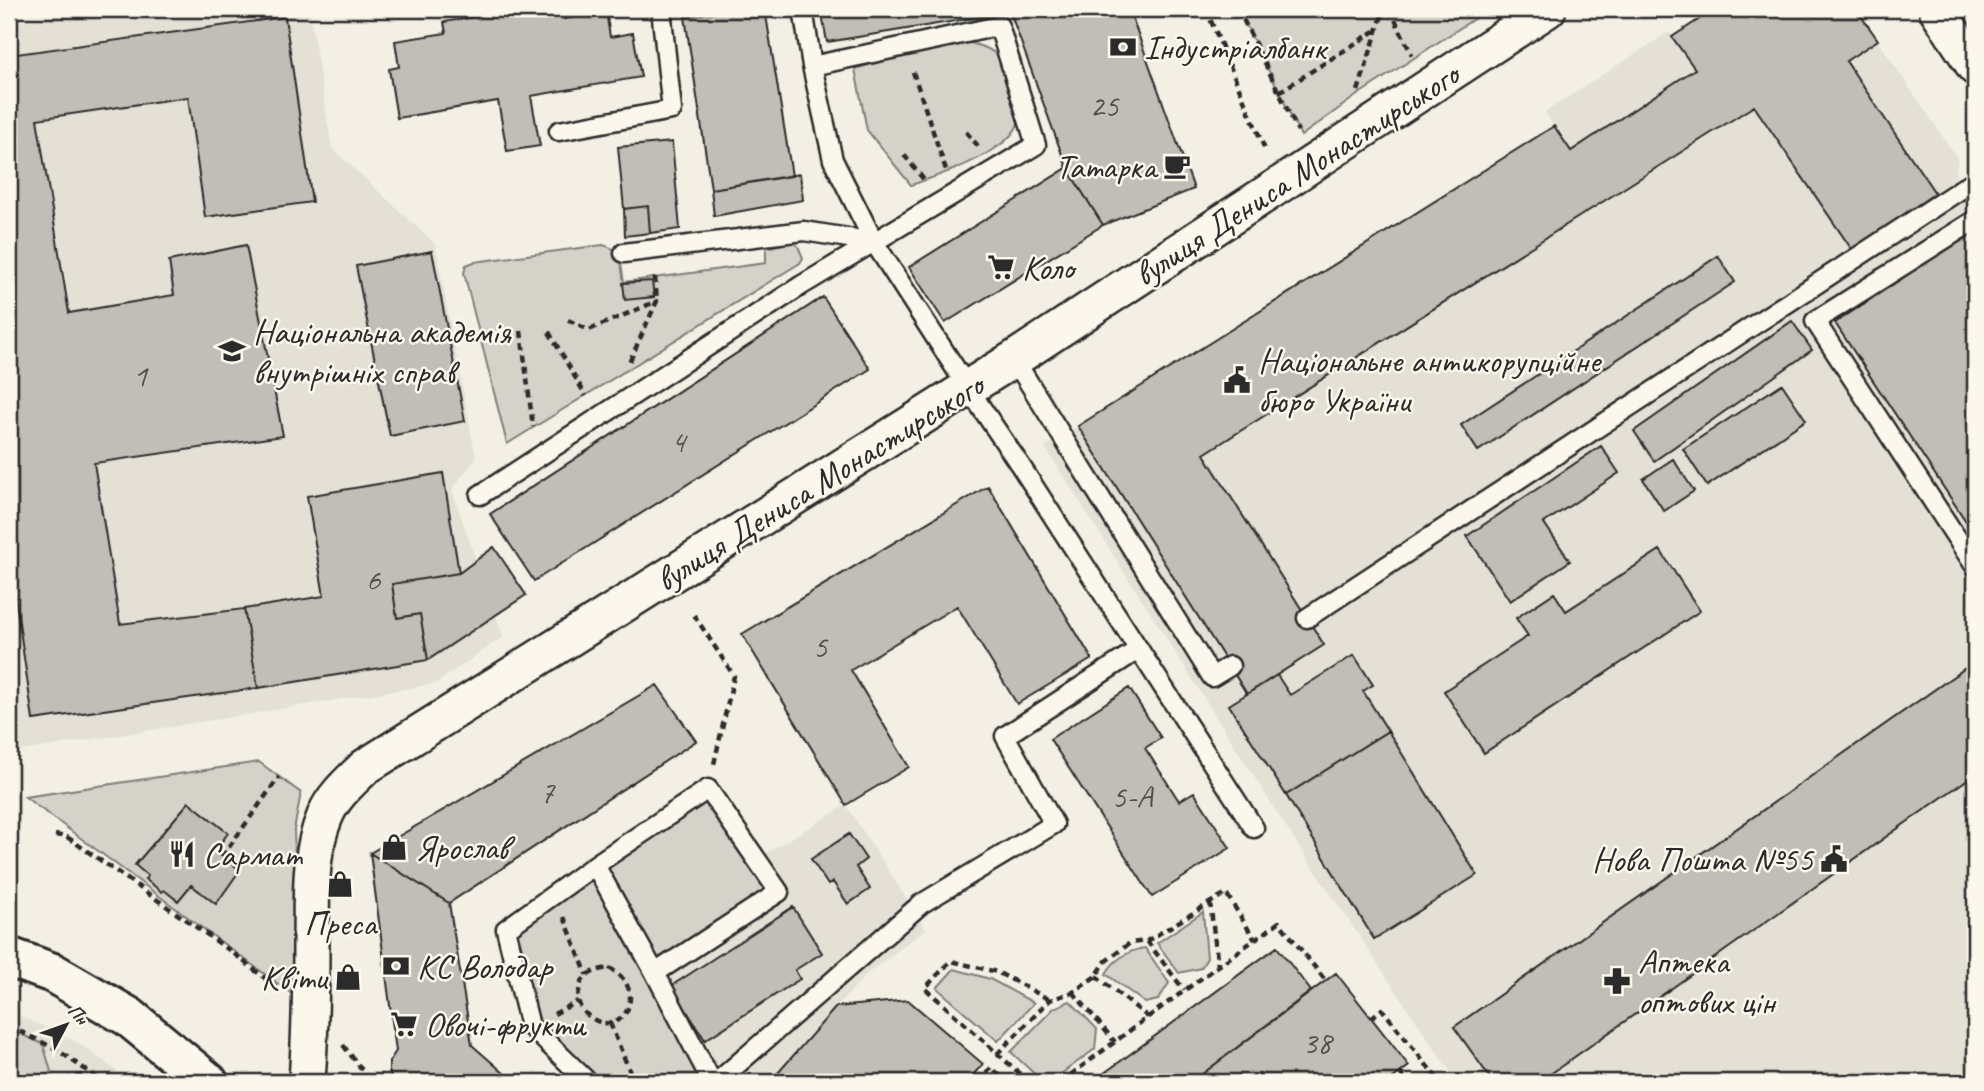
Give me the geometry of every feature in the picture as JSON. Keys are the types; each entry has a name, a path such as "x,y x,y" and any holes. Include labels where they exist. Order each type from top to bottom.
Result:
{"main road":[{"path":"9,957 53,973 129,1017 208,1082"}],"street":[{"name":"вулиця Дениса Монастирського","path":"307,1082 315,844 326,814 339,792 365,767 968,388 1548,9"},
{"path":"1937,9 1975,67"}],"lane":[{"path":"559,131 672,110 661,9"},
{"path":"803,9 812,66 833,160 874,242 1254,828"},
{"path":"480,495 802,285 1036,145 999,26 812,66"},
{"path":"1307,618 1975,180"},
{"path":"1975,220 1815,321 1975,566"},
{"path":"624,253 804,231 874,242"},
{"path":"1013,359 1212,677 1230,666"},
{"path":"595,865 715,1082 921,904 1054,824 1005,736 1139,649"},
{"path":"588,1082 530,1026 506,929 554,893 708,789 779,892 655,973"}],"path":[{"path":"1206,9 1269,157 1284,183"},
{"path":"1238,9 1301,136"},
{"path":"1367,89 1356,96 1384,9"},
{"path":"1390,9 1413,59"},
{"path":"1279,92 1375,31"},
{"path":"911,66 947,173 956,168"},
{"path":"966,132 985,154"},
{"path":"904,155 923,180"},
{"path":"639,392 625,370 657,301 655,277"},
{"path":"568,320 589,330 657,301"},
{"path":"521,331 536,459"},
{"path":"550,332 600,418"},
{"path":"694,615 734,676 708,789"},
{"path":"222,856 279,777"},
{"path":"55,835 67,837 232,951 348,1050 363,1071 367,1082"},
{"path":"554,893 587,975"},
{"path":"997,1054 1050,1000 1073,992 1096,976 1106,961 1130,943 1147,942 1226,893 1255,940"},
{"path":"1210,902 1218,967"},
{"path":"1061,1082 1279,922 1325,980"},
{"path":"1147,942 1184,990"},
{"path":"1029,1082 925,988 951,961 997,972 1050,1000"},
{"path":"609,968 628,983 631,999 627,1012 620,1019 610,1023 597,1021 586,1015 578,1001 579,986 587,975 609,968"},
{"path":"1096,976 1148,1017"},
{"path":"1073,992 1115,1042"},
{"path":"1371,1018 1382,1009 1440,1082"},
{"path":"610,1023 634,1082"},
{"path":"9,1026 57,1049 103,1082"},
{"path":"986,1082 982,1078 991,1068 1008,1082"},
{"path":"1399,1073 1407,1082"},
{"path":"52,1082 87,1074"}],"shaded area":[{"name":"Національна академія внутрішніх справ","path":"110,9 309,9 332,148 435,244 476,458 452,490 503,637 435,684 9,753 9,23"},
{"path":"1238,9 1489,9 1356,96 1301,136"},
{"path":"1715,9 1856,9 1958,159 1955,180 1975,207 1975,1082 1457,1082 1288,830 1045,447 1554,127 1545,112 1669,32 1672,37"},
{"path":"966,42 991,50 1000,59 1017,101 1019,120 1014,131 990,152 956,169 911,185 867,130 855,69 907,54"},
{"path":"791,242 798,246 803,258 800,263 507,444 464,273 466,265 603,245 618,254 624,282 766,263 766,248"},
{"path":"259,762 301,793 294,830 300,1000 25,797"},
{"path":"708,789 779,892 655,973 712,1082 588,1082 530,1026 506,929"},
{"path":"846,805 926,929 867,974 770,1082 712,1082 655,973 756,859"},
{"path":"1203,912 1207,958 1201,968 1179,973 1157,943"},
{"path":"1145,948 1169,983 1158,1000 1145,1003 1106,974 1122,956"},
{"path":"954,969 990,979 1034,1003 998,1041 937,988"},
{"path":"1070,1001 1097,1029 1095,1049 1050,1082 1043,1082 1011,1052 1054,1008"},
{"path":"9,1011 77,1042 132,1082 9,1082"},
{"path":"9,1029 43,1044 54,1082 9,1082"}],"building":[{"path":"521,9 562,9 564,19 606,11 610,37 633,33 641,77 531,96 540,146 507,151 498,101 397,118 389,69 399,67 395,41 446,33 444,22"},
{"path":"732,9 765,9 792,176 711,189 685,17"},
{"path":"821,9 1129,9 1194,189 1103,225 1067,168 1010,12 827,42"},
{"name":"Національне антикорупційне бюро України","path":"1715,9 1856,9 1878,40 1846,61 1935,193 1853,251 1754,106 1204,454 1324,645 1247,694 1078,426 1554,126 1571,151 1695,69 1672,37"},
{"path":"285,17 312,202 205,217 188,97 37,119 69,313 174,295 169,261 246,245 283,436 94,463 120,624 244,609 258,688 33,720 9,554 9,55"},
{"path":"672,142 680,229 650,233 648,206 624,209 618,147"},
{"path":"1067,168 1103,225 945,323 909,267"},
{"path":"800,174 803,200 714,216 711,189"},
{"path":"648,206 650,233 625,236 624,209"},
{"path":"1973,231 1975,235 1975,535 1835,323"},
{"path":"432,251 465,421 390,436 356,266"},
{"path":"1718,256 1735,282 1478,451 1461,425"},
{"path":"652,281 654,297 625,300 623,283"},
{"path":"823,297 870,369 534,581 490,514"},
{"path":"1792,321 1812,350 1654,461 1634,431"},
{"path":"1782,384 1806,420 1707,486 1683,449"},
{"path":"1601,446 1619,473 1544,523 1570,561 1510,601 1467,536"},
{"path":"1673,459 1694,491 1664,511 1643,479"},
{"path":"443,473 459,573 392,584 397,618 420,614 428,660 258,688 244,609 324,596 307,496"},
{"path":"988,486 1092,659 1017,704 957,606 851,670 909,767 846,805 742,634"},
{"path":"494,547 526,595 428,660 420,614 397,618 392,584 459,573"},
{"path":"1660,550 1700,611 1484,753 1444,691 1528,636 1516,618 1554,593 1566,611"},
{"path":"1354,655 1373,685 1363,691 1388,731 1286,795 1229,705 1277,675 1290,695"},
{"path":"1971,664 1975,671 1975,774 1539,1082 1493,1082 1454,1027"},
{"path":"657,685 696,741 449,903 370,853"},
{"path":"1129,688 1161,738 1145,748 1179,801 1194,792 1230,848 1152,897 1050,739"},
{"path":"1388,731 1477,875 1374,939 1286,795"},
{"name":"Сармат","path":"189,802 228,833 215,851 240,870 216,904 191,885 178,901 145,879 148,876 135,865"},
{"path":"849,834 866,859 856,867 870,889 848,904 833,882 828,885 811,859"},
{"path":"370,853 449,903 472,1045 514,1082 393,1081 389,1062 396,1051"},
{"path":"793,907 822,953 795,970 800,979 705,1040 671,986"},
{"path":"1277,947 1311,991 1201,1075 1206,1082 1092,1082"},
{"path":"1336,973 1409,1066 1388,1082 1206,1082 1201,1075"},
{"path":"908,1000 983,1064 971,1077 977,1082 770,1082 836,1007"}],"place":[{"name":"Індустріалбанк","path":"1123,47"},
{"name":"Татарка","path":"1177,166"},
{"name":"Коло","path":"1001,267"},
{"name":"Національна академія внутрішніх справ","path":"232,351"},
{"name":"Національне антикорупційне бюро України","path":"1237,380"},
{"name":"Ярослав","path":"394,847"},
{"name":"Сармат","path":"182,854"},
{"name":"Нова Пошта №55","path":"1834,859"},
{"name":"Преса","path":"340,884"},
{"name":"КС Володар","path":"396,966"},
{"name":"Квіти","path":"348,977"},
{"name":"Аптека оптових цін","path":"1617,981"},
{"name":"Овочі-фрукти","path":"404,1024"}]}
